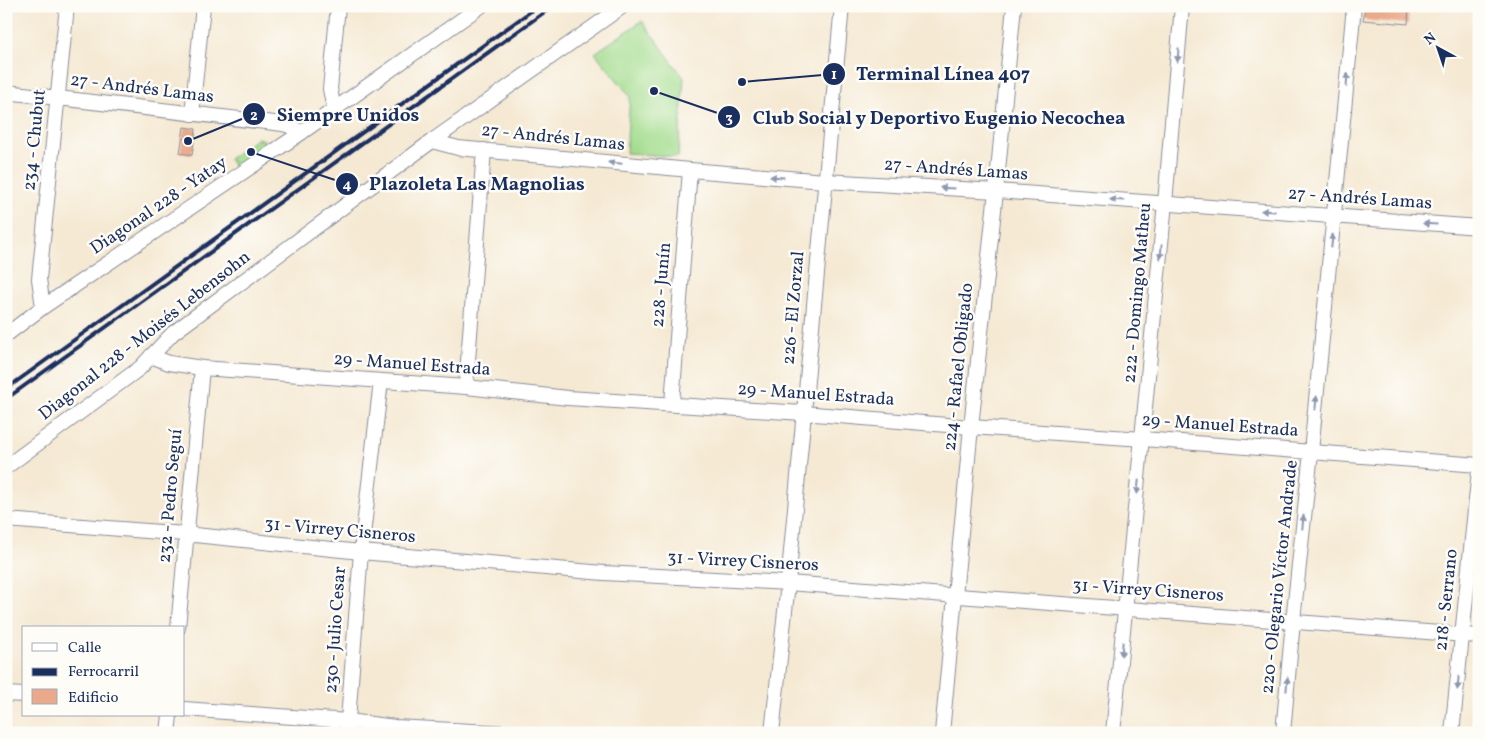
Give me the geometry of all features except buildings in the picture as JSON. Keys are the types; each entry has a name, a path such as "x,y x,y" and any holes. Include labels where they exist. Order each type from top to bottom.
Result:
{"street":[{"name":"234 - Chubut","path":"43,307 39,279 67,6"},
{"path":"192,114 203,6"},
{"path":"334,109 330,89 338,6"},
{"name":"Diagonal 228 - Yatay","path":"6,335 43,307 301,133 481,6"},
{"name":"Diagonal 228 - Moisés Lebensohn","path":"6,467 140,368 173,333 432,141 623,6"},
{"name":"226 - El Zorzal","path":"772,733 788,583 842,6"},
{"name":"224 - Rafael Obligado","path":"942,733 1014,6"},
{"name":"222 - Domingo Matheu","path":"1113,733 1143,438 1182,6"},
{"name":"220 - Olegario Víctor Andrade","path":"1283,733 1354,6"},
{"name":"27 - Andrés Lamas","path":"6,92 284,124 301,133"},
{"name":"27 - Andrés Lamas","path":"432,141 458,148 690,170 825,181 1165,203 1479,228"},
{"path":"466,387 484,150"},
{"name":"228 - Junín","path":"672,404 690,170"},
{"name":"29 - Manuel Estrada","path":"151,356 169,363 202,368 466,387 568,398 1143,438 1479,465"},
{"name":"232 - Pedro Seguí","path":"178,626 185,534 202,368"},
{"name":"230 - Julio Cesar","path":"347,727 361,552 381,381"},
{"name":"218 - Serrano","path":"1452,733 1479,471"},
{"name":"31 - Virrey Cisneros","path":"6,520 185,534 361,552 604,573 788,583 1479,636"},
{"path":"6,694 22,695"},
{"path":"185,709 347,727 395,727 510,733"},
{"path":"168,733 170,716"}],"green space":[{"path":"642,21 684,78 678,157 626,153 630,96 595,53"},
{"path":"258,138 274,144 237,171 229,159"}],"railway":[{"path":"6,389 538,6"},
{"path":"6,399 553,6"}],"place":[{"name":"Terminal Línea 407","path":"742,82"},
{"name":"Club Social y Deportivo Eugenio Necochea","path":"654,91"},
{"name":"Siempre Unidos","path":"188,141"},
{"name":"Plazoleta Las Magnolias","path":"251,152"}]}
